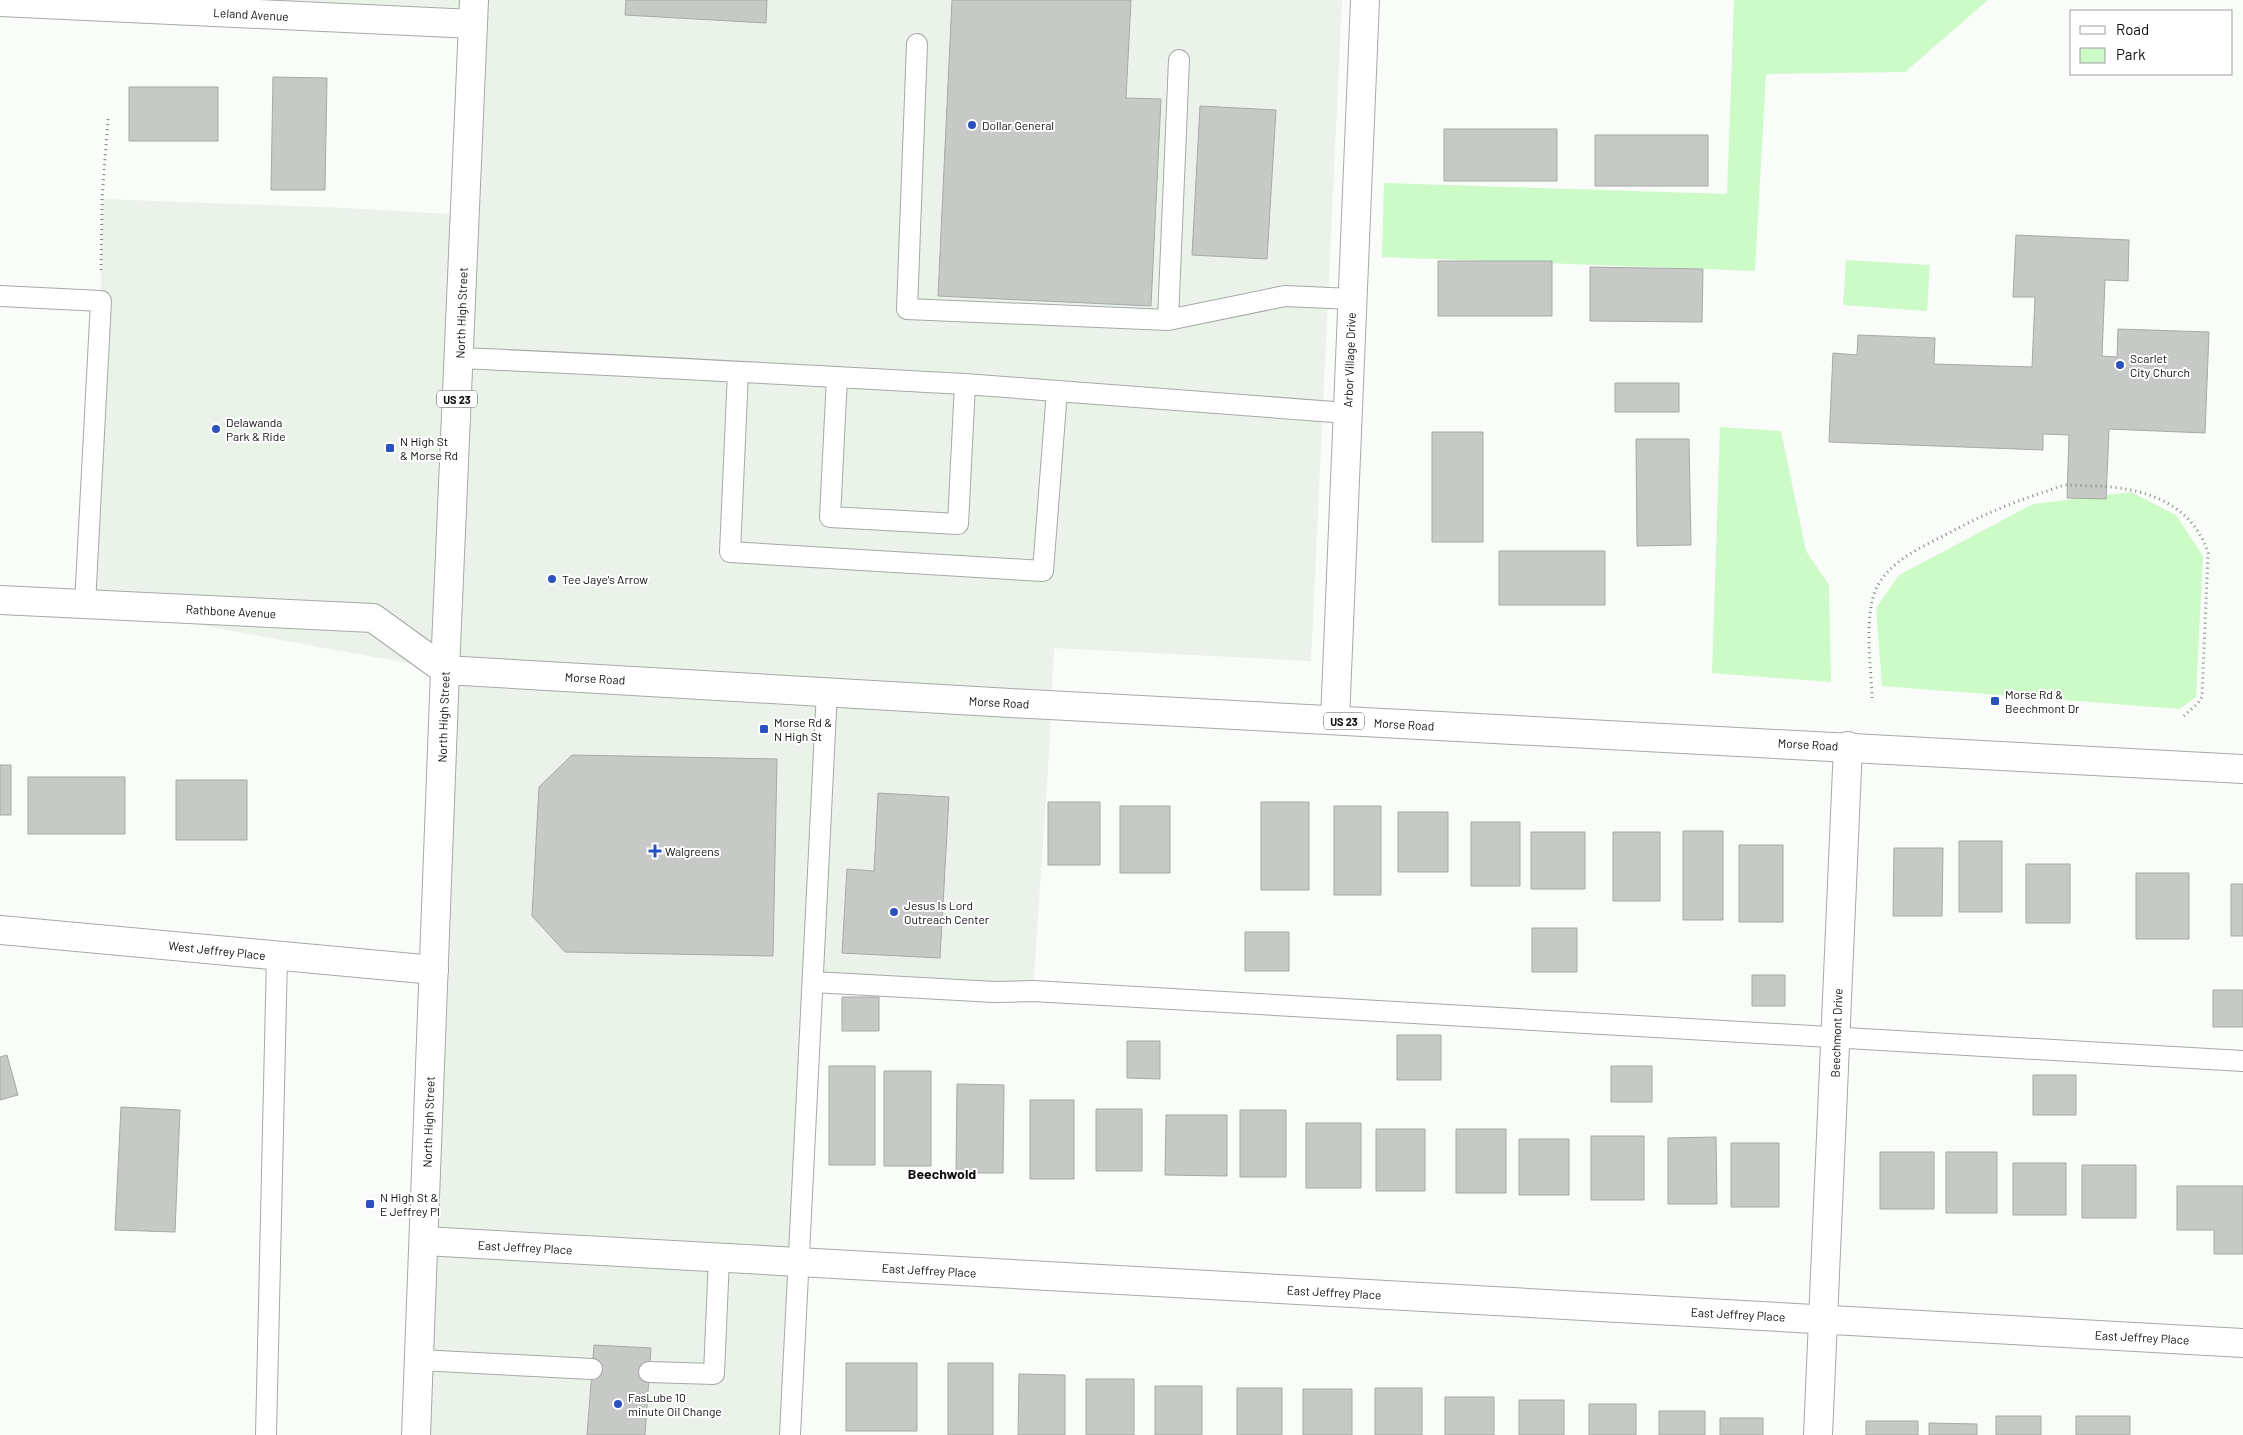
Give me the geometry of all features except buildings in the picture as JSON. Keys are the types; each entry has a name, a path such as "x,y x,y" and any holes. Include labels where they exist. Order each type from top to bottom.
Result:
{"street":[{"name":"Arbor Village Drive","path":"1335,720 1365,0"},
{"name":"Leland Avenue","path":"0,2 473,12"},
{"name":"North High Street","path":"416,1435 445,670 473,12"},
{"name":"Rathbone Avenue","path":"0,600 373,618 445,670"},
{"name":"Morse Road","path":"445,670 2243,769"},
{"name":"Beechmont Drive","path":"1818,1435 1848,746"},
{"name":"West Jeffrey Place","path":"0,930 434,970"},
{"name":"East Jeffrey Place","path":"424,1241 2243,1343"}],"lane":[{"path":"917,44 906,309 1168,320 1285,296 1352,299"},
{"path":"1168,320 1179,60"},
{"path":"0,296 101,301 85,604"},
{"path":"459,358 965,384 1347,413"},
{"path":"738,372 730,552 1044,571 1057,391"},
{"path":"837,377 830,517 958,524 965,384"},
{"path":"790,1435 827,691"},
{"path":"266,1435 277,956"},
{"path":"813,982 995,992 1033,991 2243,1061"},
{"path":"649,1372 714,1374 719,1258"},
{"path":"419,1360 592,1369"}],"path":[{"path":"101,301 102,199 108,119"},
{"path":"1872,698 1870,630 1872,605 1877,587 1886,573 1904,558 1927,544 2015,501 2065,485 2114,487 2136,490 2173,505 2190,520 2204,541 2208,553 2202,697 2184,716"}],"shaded area":[{"path":"113,0 1342,0 1311,661 1054,648 1033,991 813,982 790,1435 412,1435 445,670 85,604 101,301 102,199 346,208 467,215 476,34"}],"green space":[{"path":"1734,0 1988,0 1905,72 1766,74 1755,271 1382,257 1384,183 1727,194"},
{"path":"1846,260 1930,265 1927,311 1843,305"},
{"path":"1720,427 1781,431 1806,551 1829,585 1831,682 1712,673"},
{"path":"2131,492 2176,515 2203,556 2196,697 2180,709 1882,686 1876,608 1899,575 2033,504"}],"place":[{"name":"Dollar General","path":"972,125"},
{"name":"Scarlet City Church","path":"2120,365"},
{"name":"Delawanda Park & Ride","path":"216,429"},
{"name":"N High St & Morse Rd","path":"390,448"},
{"name":"Tee Jaye's Arrow","path":"552,579"},
{"name":"Morse Rd & Beechmont Dr","path":"1995,701"},
{"name":"Morse Rd & N High St","path":"764,729"},
{"name":"Walgreens","path":"655,851"},
{"name":"Jesus Is Lord Outreach Center","path":"894,912"},
{"name":"N High St & E Jeffrey Pl","path":"370,1204"},
{"name":"FasLube 10 minute Oil Change","path":"618,1404"}],"district":[{"name":"Beechwold","path":"942,1173"}]}
